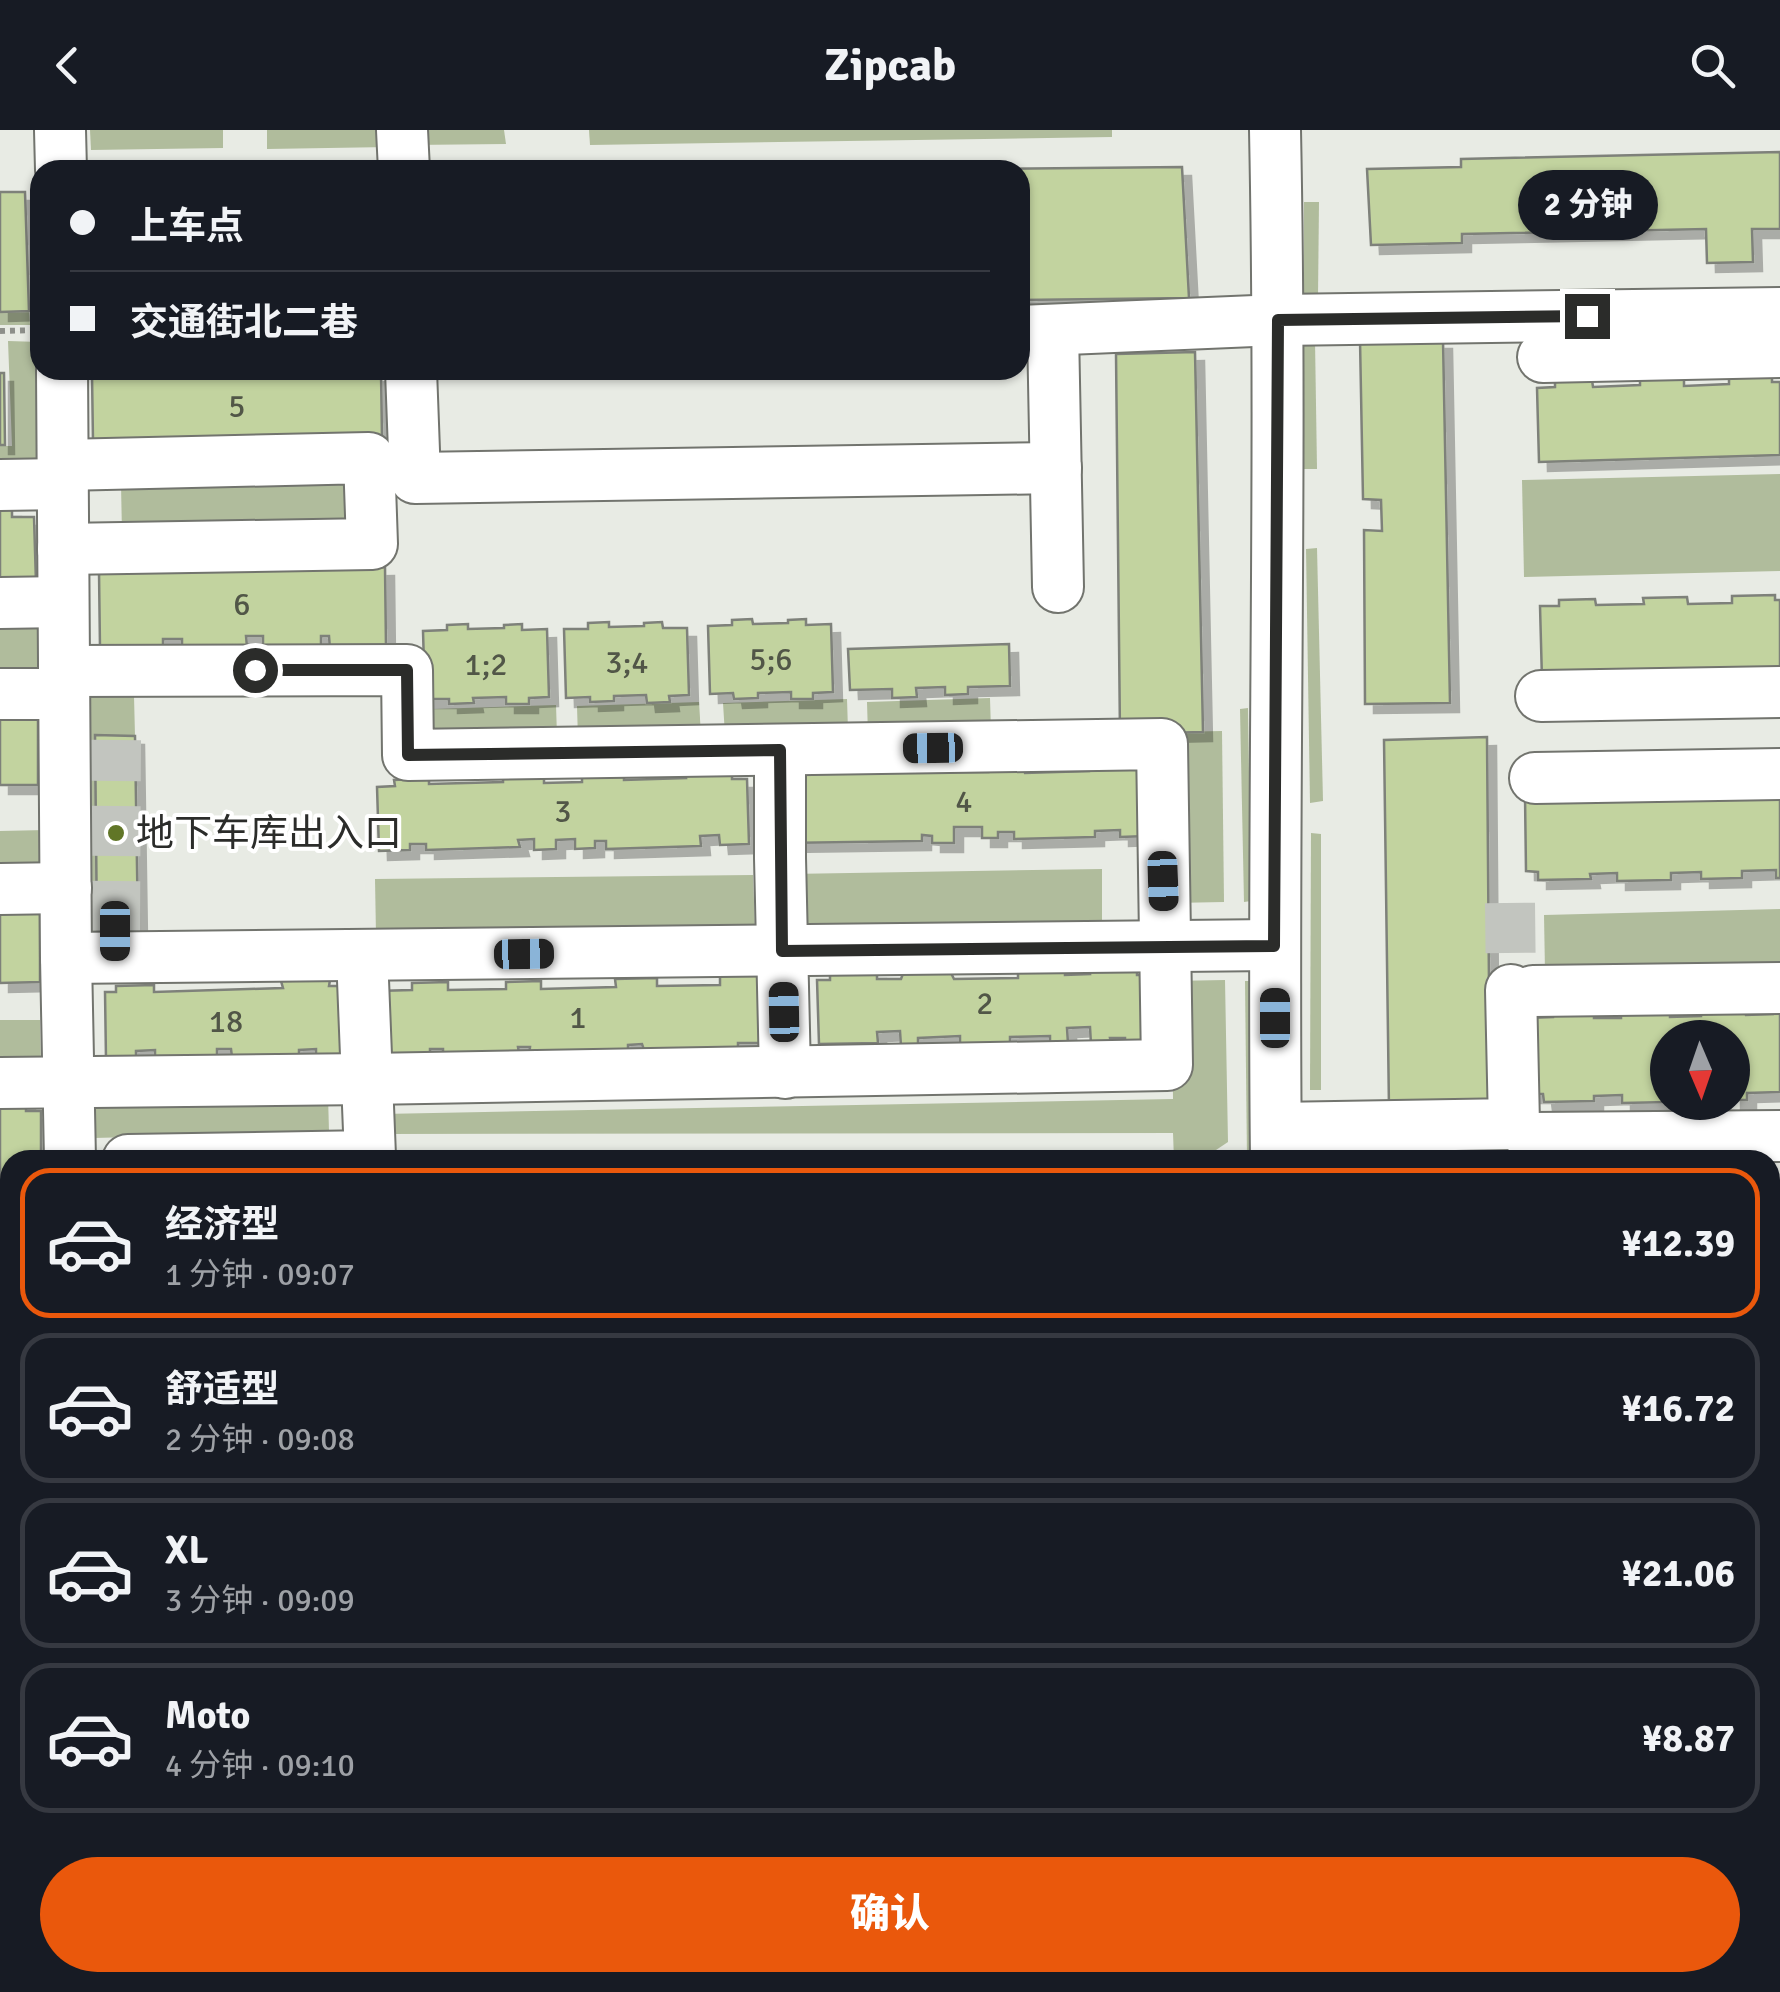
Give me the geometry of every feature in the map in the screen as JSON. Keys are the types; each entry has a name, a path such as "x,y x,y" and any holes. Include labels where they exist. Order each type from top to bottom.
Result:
{"street":[{"path":"60,130 61,160"},
{"path":"402,130 404,160"},
{"path":"1275,130 1276,1144 1514,1124 1522,990 1780,988"},
{"path":"1058,587 1056,468 1036,330 1278,320 1780,313"},
{"path":"1543,356 1780,352"},
{"path":"62,380 66,888 99,949 68,1082 70,1150"},
{"path":"411,380 415,478 1056,468"},
{"path":"0,485 63,474 369,458 372,544 63,549"},
{"path":"0,603 64,602"},
{"path":"0,694 64,682 407,670 391,755 1162,744 1167,1066 0,1083"},
{"path":"1541,696 1780,692"},
{"path":"780,750 785,1073"},
{"path":"1535,778 1780,774"},
{"path":"0,889 66,888"},
{"path":"99,949 362,956 1274,946"},
{"path":"362,956 370,1150"},
{"path":"1534,1150 1533,1138 1780,1136"}],"path":[{"path":"0,331 30,330"}],"green space":[{"path":"90,130 223,130 223,148 91,150"},
{"path":"267,130 388,130 389,147 267,149"},
{"path":"412,130 504,130 506,144 411,145"},
{"path":"589,130 1112,130 1112,137 590,145"},
{"path":"1304,202 1319,202 1318,297 1304,297"},
{"path":"29,311 30,325 0,325 0,312"},
{"path":"8,341 30,342 30,380 41,380 48,467 0,469 0,446 12,446"},
{"path":"1315,341 1317,469 1304,469 1303,343"},
{"path":"1780,474 1780,571 1524,577 1522,480"},
{"path":"356,481 356,530 122,533 121,484"},
{"path":"1317,548 1323,801 1310,803 1306,549"},
{"path":"0,629 43,629 44,679 0,679"},
{"path":"86,696 134,696 135,736 95,736 97,931 90,933"},
{"path":"990,698 991,731 868,735 867,702"},
{"path":"847,699 848,731 725,735 723,703"},
{"path":"699,702 701,735 578,739 577,706"},
{"path":"556,705 557,737 434,742 433,709"},
{"path":"1248,708 1251,901 1244,902 1240,709"},
{"path":"1222,731 1224,902 1173,903 1172,732"},
{"path":"46,830 48,873 0,874 0,831"},
{"path":"1311,833 1321,834 1321,1090 1310,1090"},
{"path":"1102,869 1102,923 790,928 789,874"},
{"path":"753,875 755,929 376,935 375,879"},
{"path":"1780,909 1780,967 1545,972 1544,915"},
{"path":"1225,980 1228,1142 1216,1150 1174,1150 1173,1133 383,1134 382,1114 1173,1099 1172,981"},
{"path":"1245,981 1254,981 1256,1150 1247,1150"},
{"path":"0,1020 40,1020 41,1065 0,1066"},
{"path":"328,1095 329,1132 94,1138 94,1101"}],"building":[{"path":"1780,152 1780,229 1752,229 1753,262 1707,263 1706,229 1462,234 1462,243 1371,245 1367,169 1461,167 1461,159"},
{"path":"1182,167 1189,298 1030,300 1030,169"},
{"path":"0,192 25,192 29,311 0,312"},
{"path":"1360,340 1443,340 1450,703 1365,704 1364,530 1382,531 1381,500 1363,499"},
{"path":"1195,352 1203,732 1120,734 1116,354"},
{"path":"0,373 4,373 5,445 0,445"},
{"path":"1772,377 1772,382 1780,382 1780,455 1539,462 1537,388 1555,387 1555,382 1592,380 1593,387 1640,385 1640,379 1684,378 1684,386 1729,384 1729,378"},
{"path":"92,380 381,380 382,437 93,441"},
{"path":"0,508 12,508 12,517 34,517 36,583 0,584"},
{"path":"385,567 386,648 330,649 329,636 321,636 321,648 263,649 263,636 246,636 247,647 182,648 182,639 163,639 163,647 100,648 99,572"},
{"path":"1775,595 1775,600 1780,600 1780,673 1542,680 1540,606 1559,606 1559,600 1595,599 1596,605 1644,604 1643,598 1687,597 1688,604 1732,603 1732,596"},
{"path":"752,619 753,624 806,619 806,625 831,624 833,692 813,693 813,699 791,699 791,692 758,693 758,698 734,699 733,693 710,694 708,626"},
{"path":"609,622 609,627 662,622 663,628 687,628 689,695 669,696 670,702 647,703 646,695 590,702 590,697 566,698 564,629 588,629 588,623"},
{"path":"468,624 468,629 522,624 522,630 547,629 549,697 529,698 529,704 506,704 506,697 473,698 474,703 449,704 449,699 425,699 423,631"},
{"path":"1009,644 1010,686 968,687 968,694 945,695 945,687 916,688 917,697 892,698 892,689 850,690 848,649"},
{"path":"0,705 38,714 38,785 0,785"},
{"name":"地下车库出入口","path":"95,735 135,736 138,930 97,931"},
{"path":"1487,737 1490,1108 1389,1109 1384,740"},
{"path":"1089,764 1145,769 1147,836 1120,837 1120,830 1095,831 1095,837 1014,839 1014,832 998,832 998,838 982,838 982,827 954,827 954,843 932,843 932,836 922,835 922,841 783,843 799,767 950,767 949,772 988,772 987,767 1023,767 1025,773 1089,771"},
{"path":"732,770 732,779 747,779 749,844 720,845 719,835 700,836 701,846 606,849 606,841 595,841 595,848 575,849 575,839 556,840 556,849 534,850 534,839 518,840 520,847 426,850 426,844 410,844 410,850 379,851 377,787 395,786 394,780 429,778 429,784 503,782 503,776 544,775 544,783 582,782 582,776 624,775 624,780 686,778 685,772"},
{"path":"1780,787 1780,878 1776,878 1776,870 1742,871 1742,878 1701,879 1701,872 1671,873 1671,880 1617,881 1617,873 1590,874 1591,879 1538,880 1538,872 1526,871 1525,796"},
{"path":"0,903 40,912 40,982 0,983"},
{"path":"1137,967 1137,975 1151,975 1153,1043 1125,1044 1125,1038 1110,1038 1111,1043 1091,1044 1090,1027 1067,1028 1068,1044 1050,1045 1050,1036 1010,1037 1010,1044 960,1046 960,1036 918,1038 918,1046 901,1046 900,1031 877,1032 878,1043 819,1044 817,980 830,980 830,971 877,970 877,979 901,979 904,971 950,971 954,979 1018,978 1018,970 1065,969 1065,975 1090,974 1089,968"},
{"path":"764,975 761,1043 738,1043 738,1048 644,1050 642,1044 628,1045 628,1053 529,1056 530,1047 518,1047 519,1053 443,1055 443,1049 430,1049 430,1056 379,1058 376,991 412,990 412,983 448,982 448,990 506,989 506,982 541,981 541,989 616,987 615,979 657,978 657,986 720,985 720,976"},
{"path":"330,980 329,986 346,986 347,1056 316,1056 316,1049 299,1050 299,1056 232,1057 231,1049 217,1049 217,1057 155,1059 155,1050 136,1051 136,1058 106,1059 105,992 116,992 116,986 154,985 154,992 283,988 281,981"},
{"path":"1745,1009 1746,1015 1773,1014 1774,1009 1780,1009 1780,1092 1750,1093 1750,1020 1650,1020 1650,1102 1622,1103 1622,1095 1594,1096 1594,1101 1544,1102 1543,1094 1530,1094 1528,1018 1553,1017 1553,1011 1594,1010 1594,1018 1621,1018 1621,1012 1670,1011 1670,1017 1701,1016 1701,1010"},
{"path":"26,1100 26,1111 41,1111 41,1150 0,1150 0,1101"}],"tunnel":[{"path":"115,931 116,740"},
{"path":"1510,903 1511,990"}],"place":[{"name":"地下车库出入口","path":"116,833"}],"route":[{"path":"255,670 407,670 408,755 780,750 782,951 1274,946 1278,320 1587,316"}]}
